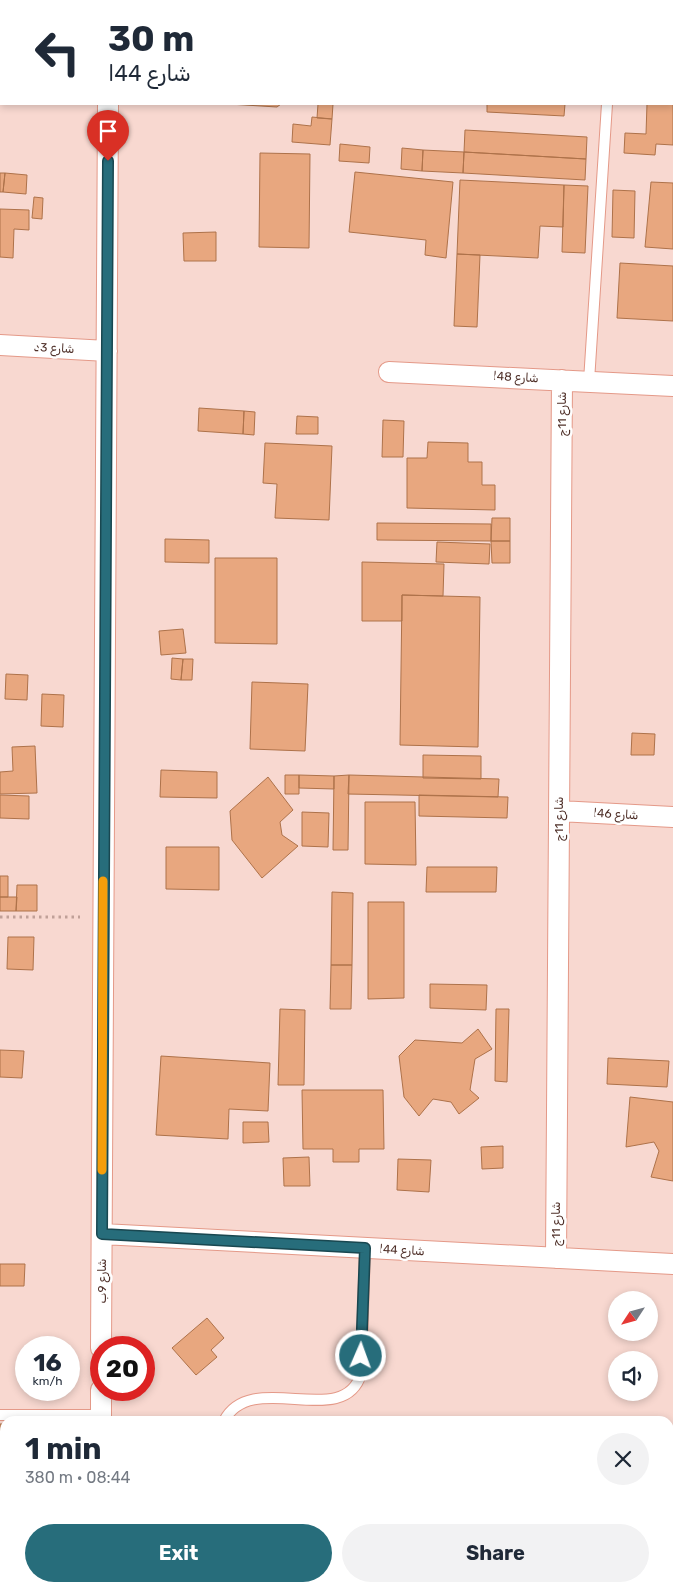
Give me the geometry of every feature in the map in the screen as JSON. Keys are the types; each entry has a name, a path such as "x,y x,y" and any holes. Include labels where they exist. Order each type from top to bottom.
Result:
{"street":[{"name":"شارع 9ب","path":"102,1336 108,105"},
{"name":"شارع 3د","path":"0,345 107,351"},
{"name":"شارع 48ا","path":"389,372 673,386"},
{"name":"شارع 11ج","path":"556,1258 562,380"},
{"name":"شارع 46ا","path":"559,811 673,817"},
{"name":"شارع 44ا","path":"102,1234 673,1264"},
{"path":"101,1401 101,1416"}],"lane":[{"path":"589,381 607,105"},
{"path":"227,1416 230,1411 249,1400 335,1399 352,1391 361,1374 365,1248"},
{"path":"0,1415 34,1416"}],"path":[{"path":"0,917 103,917"}],"building":[{"path":"245,105 280,105 277,107"},
{"path":"318,105 333,105 332,119 317,118"},
{"path":"487,105 565,105 564,116 487,112"},
{"path":"647,105 673,105 673,145 656,144 655,155 624,153 625,133 646,134"},
{"path":"312,117 332,119 330,145 292,142 293,124 311,126"},
{"path":"465,130 587,137 586,159 464,152"},
{"path":"340,144 370,147 369,163 339,161"},
{"path":"402,148 423,150 422,171 401,169"},
{"path":"423,150 464,152 463,173 422,171"},
{"path":"464,152 586,159 585,180 463,173"},
{"path":"260,153 310,154 309,248 259,247"},
{"path":"355,172 453,182 446,258 425,255 426,240 349,232"},
{"path":"0,173 5,173 3,192 0,192"},
{"path":"5,173 27,175 26,194 3,192"},
{"path":"460,180 564,185 563,227 540,226 538,258 457,254"},
{"path":"651,182 673,183 673,249 645,247"},
{"path":"564,185 588,186 585,253 562,252"},
{"path":"613,190 635,191 634,238 612,237"},
{"path":"34,197 43,198 42,219 32,218"},
{"path":"0,209 29,210 29,230 14,229 13,258 0,257"},
{"path":"216,232 216,261 184,261 183,233"},
{"path":"457,254 480,255 477,327 454,326"},
{"path":"620,263 673,266 673,321 617,318"},
{"path":"199,408 244,411 243,434 198,431"},
{"path":"244,411 255,412 254,435 243,434"},
{"path":"297,416 318,417 318,434 296,434"},
{"path":"383,420 404,421 403,457 382,457"},
{"path":"428,442 468,443 468,462 482,462 482,485 495,485 495,510 407,508 407,458 427,458"},
{"path":"265,443 332,446 329,520 275,518 277,484 263,483"},
{"path":"492,518 510,518 510,541 491,541"},
{"path":"377,523 491,524 491,541 377,540"},
{"path":"165,539 209,540 209,563 165,562"},
{"path":"491,541 510,541 510,563 492,563"},
{"path":"437,542 490,544 489,564 436,562"},
{"path":"215,558 277,558 277,644 215,643"},
{"path":"362,562 444,564 443,596 402,595 402,621 362,621"},
{"path":"402,595 480,597 478,747 400,745"},
{"path":"183,629 186,653 161,655 159,631"},
{"path":"172,658 183,659 181,680 171,679"},
{"path":"183,659 193,659 192,680 181,680"},
{"path":"6,674 28,675 27,700 5,699"},
{"path":"252,682 308,684 305,751 250,749"},
{"path":"42,694 64,695 63,727 41,726"},
{"path":"632,733 655,734 654,755 631,755"},
{"path":"35,746 37,793 0,794 0,772 13,771 12,747"},
{"path":"423,755 481,756 481,779 423,778"},
{"path":"161,770 217,772 217,798 160,797"},
{"path":"285,775 299,775 299,794 285,794"},
{"path":"299,775 334,776 334,789 299,788"},
{"path":"349,775 499,779 498,797 348,794"},
{"path":"349,775 348,850 333,850 334,776"},
{"path":"268,777 293,810 280,822 282,835 298,846 262,878 232,840 230,811"},
{"path":"0,795 29,796 29,819 0,818"},
{"path":"419,795 508,797 507,818 419,816"},
{"path":"365,802 415,802 416,865 365,864"},
{"path":"302,812 329,813 328,847 302,846"},
{"path":"166,847 219,847 219,890 166,889"},
{"path":"427,867 497,867 496,892 426,892"},
{"path":"0,876 8,876 8,897 0,897"},
{"path":"17,885 37,885 37,911 16,911"},
{"path":"332,892 353,893 352,965 331,965"},
{"path":"0,897 17,897 16,911 0,911"},
{"path":"368,902 404,902 404,998 368,999"},
{"path":"8,937 34,937 33,970 7,969"},
{"path":"331,965 352,965 351,1009 330,1009"},
{"path":"430,984 487,985 486,1010 430,1008"},
{"path":"280,1009 305,1010 304,1085 278,1085"},
{"path":"496,1009 509,1009 507,1082 495,1081"},
{"path":"478,1029 492,1049 475,1059 470,1090 479,1098 459,1114 451,1102 433,1099 419,1116 404,1097 399,1056 415,1040 462,1043"},
{"path":"0,1050 24,1051 22,1078 0,1077"},
{"path":"161,1056 270,1063 268,1111 229,1109 228,1139 156,1135"},
{"path":"608,1058 669,1061 667,1087 607,1084"},
{"path":"302,1090 383,1090 384,1149 359,1149 359,1162 333,1162 333,1149 303,1149"},
{"path":"630,1097 673,1102 673,1181 651,1177 659,1151 654,1142 626,1147"},
{"path":"243,1122 268,1122 269,1142 243,1143"},
{"path":"503,1146 503,1168 482,1169 481,1147"},
{"path":"309,1157 310,1186 284,1186 283,1158"},
{"path":"398,1159 431,1160 429,1192 397,1190"},
{"path":"0,1264 25,1264 24,1286 0,1286"},
{"path":"207,1318 224,1338 211,1350 217,1357 196,1375 172,1348"}],"slow traffic":[{"path":"102,1170 103,881"}],"route":[{"path":"108,161 102,1234 365,1248 361,1356"}]}
